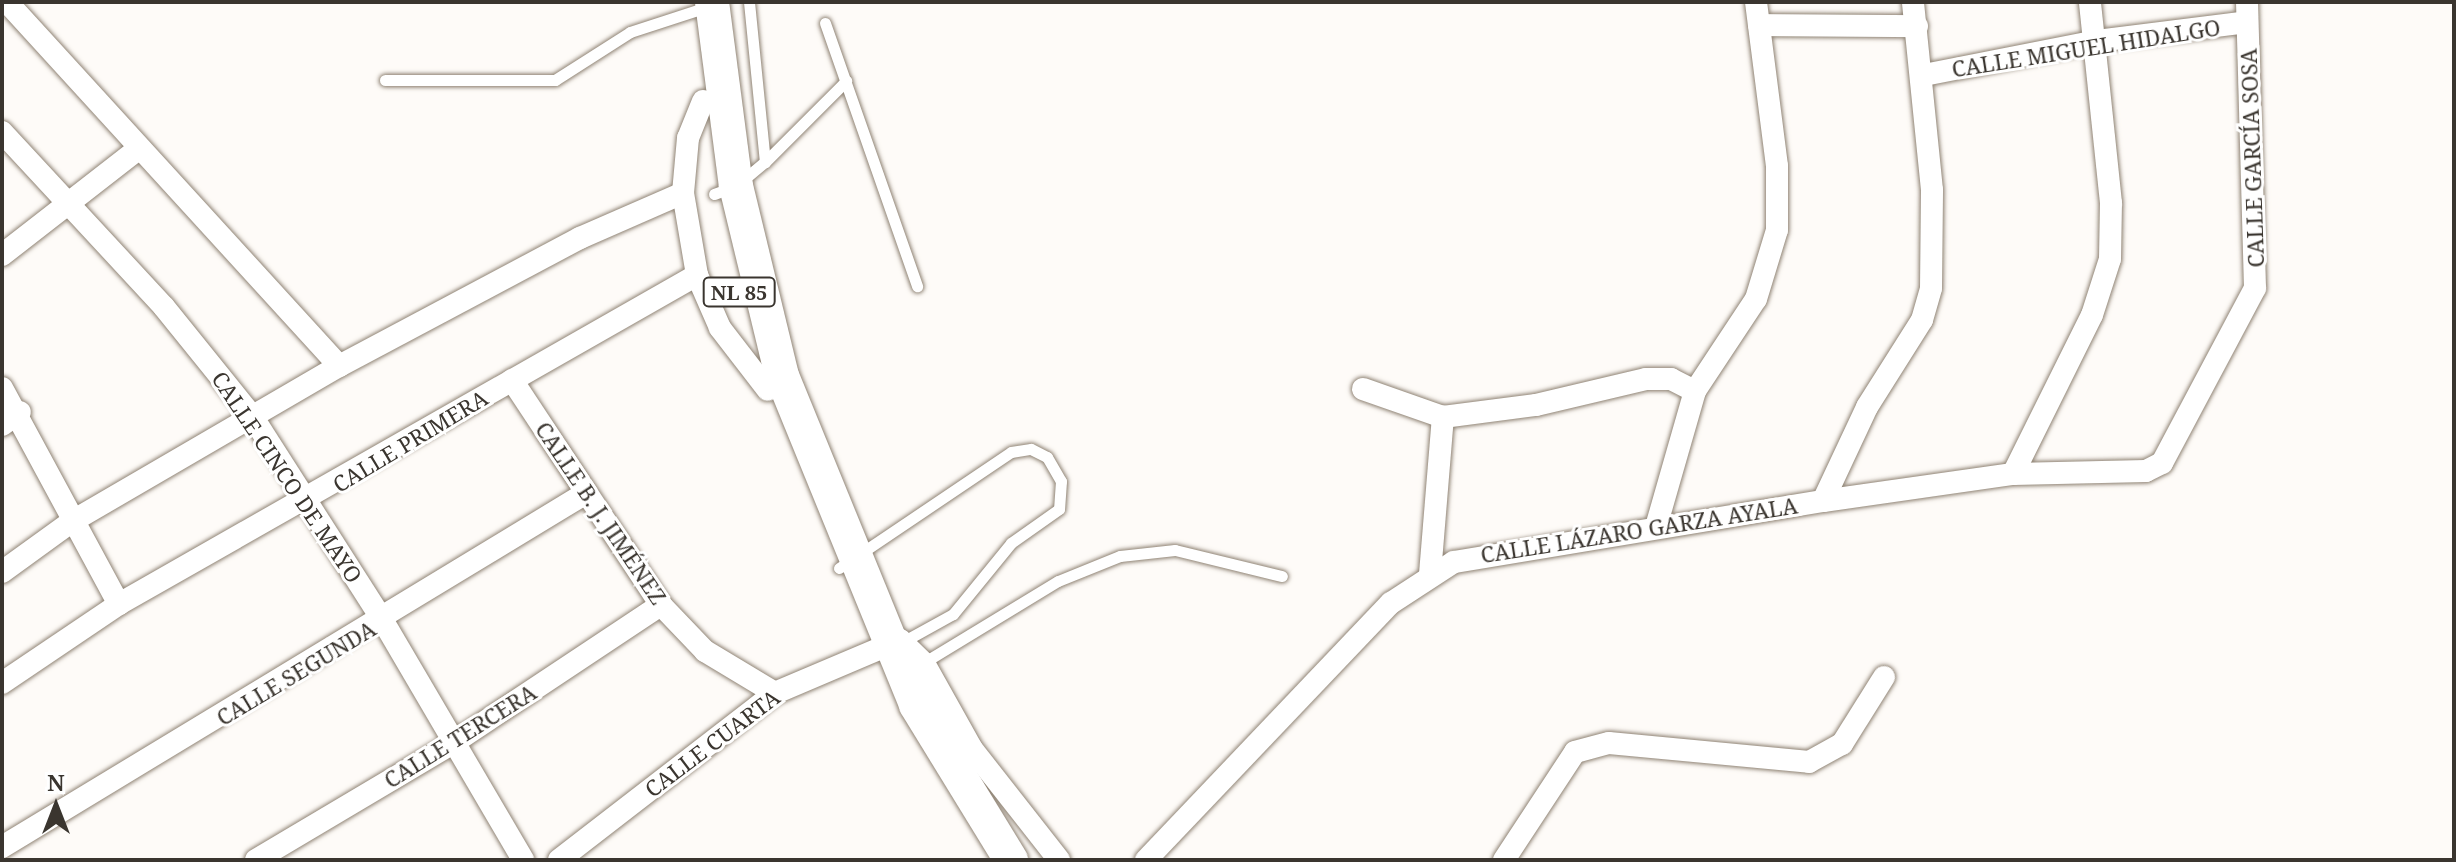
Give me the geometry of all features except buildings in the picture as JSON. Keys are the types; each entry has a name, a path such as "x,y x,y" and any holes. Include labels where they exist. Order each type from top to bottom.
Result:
{"main road":[{"name":"NL 85","path":"704,5 703,101 711,191 768,390 848,564 1011,860"},
{"name":"NL 85","path":"704,5 711,191 782,376 848,564"}],"street":[{"path":"7,2 137,150 339,366"},
{"path":"1656,527 1695,391 1750,313 1777,230 1777,166 1756,2"},
{"path":"1823,501 1867,407 1928,304 1932,190 1924,75 1913,2"},
{"path":"2013,474 2092,315 2110,259 2097,41 2090,2"},
{"name":"CALLE MIGUEL HIDALGO","path":"1924,75 2247,12"},
{"name":"CALLE GARCÍA SOSA","path":"2146,471 2168,456 2208,367 2255,288 2247,12"},
{"path":"1759,25 1917,26"},
{"name":"CALLE CINCO DE MAYO","path":"2,132 66,207 164,307 252,416 383,621 523,860"},
{"path":"2,255 137,150"},
{"path":"2,572 71,522 339,366 580,238 711,191 697,275 720,328 768,390"},
{"name":"CALLE PRIMERA","path":"2,683 119,604 307,503 512,380 697,275"},
{"path":"1363,389 1443,417 1536,405 1646,379 1671,379 1695,391"},
{"name":"CALLE B. J. JIMÉNEZ","path":"512,380 661,605 705,651 775,693"},
{"path":"2,388 11,418 119,604"},
{"path":"1430,574 1443,417"},
{"name":"CALLE LÁZARO GARZA AYALA","path":"1146,860 1391,603 1430,574 1490,553 1823,501 2013,474 2146,471"},
{"name":"CALLE SEGUNDA","path":"2,847 383,621 586,493"},
{"name":"CALLE TERCERA","path":"256,860 453,743 661,605"},
{"path":"902,664 954,722 1059,860"},
{"name":"CALLE CUARTA","path":"559,860 775,693 902,664"},
{"path":"1504,860 1575,752 1609,743 1809,762 1842,744 1884,677"}],"lane":[{"path":"749,2 765,162"},
{"path":"385,80 555,80 630,32 704,5"},
{"path":"825,23 917,286"},
{"path":"711,191 765,162 846,81"},
{"path":"848,564 1011,452 1031,449 1047,457 1063,491 1059,509 1011,543 953,614 902,664"},
{"path":"902,664 1058,581 1120,556 1175,550 1282,576"}]}
